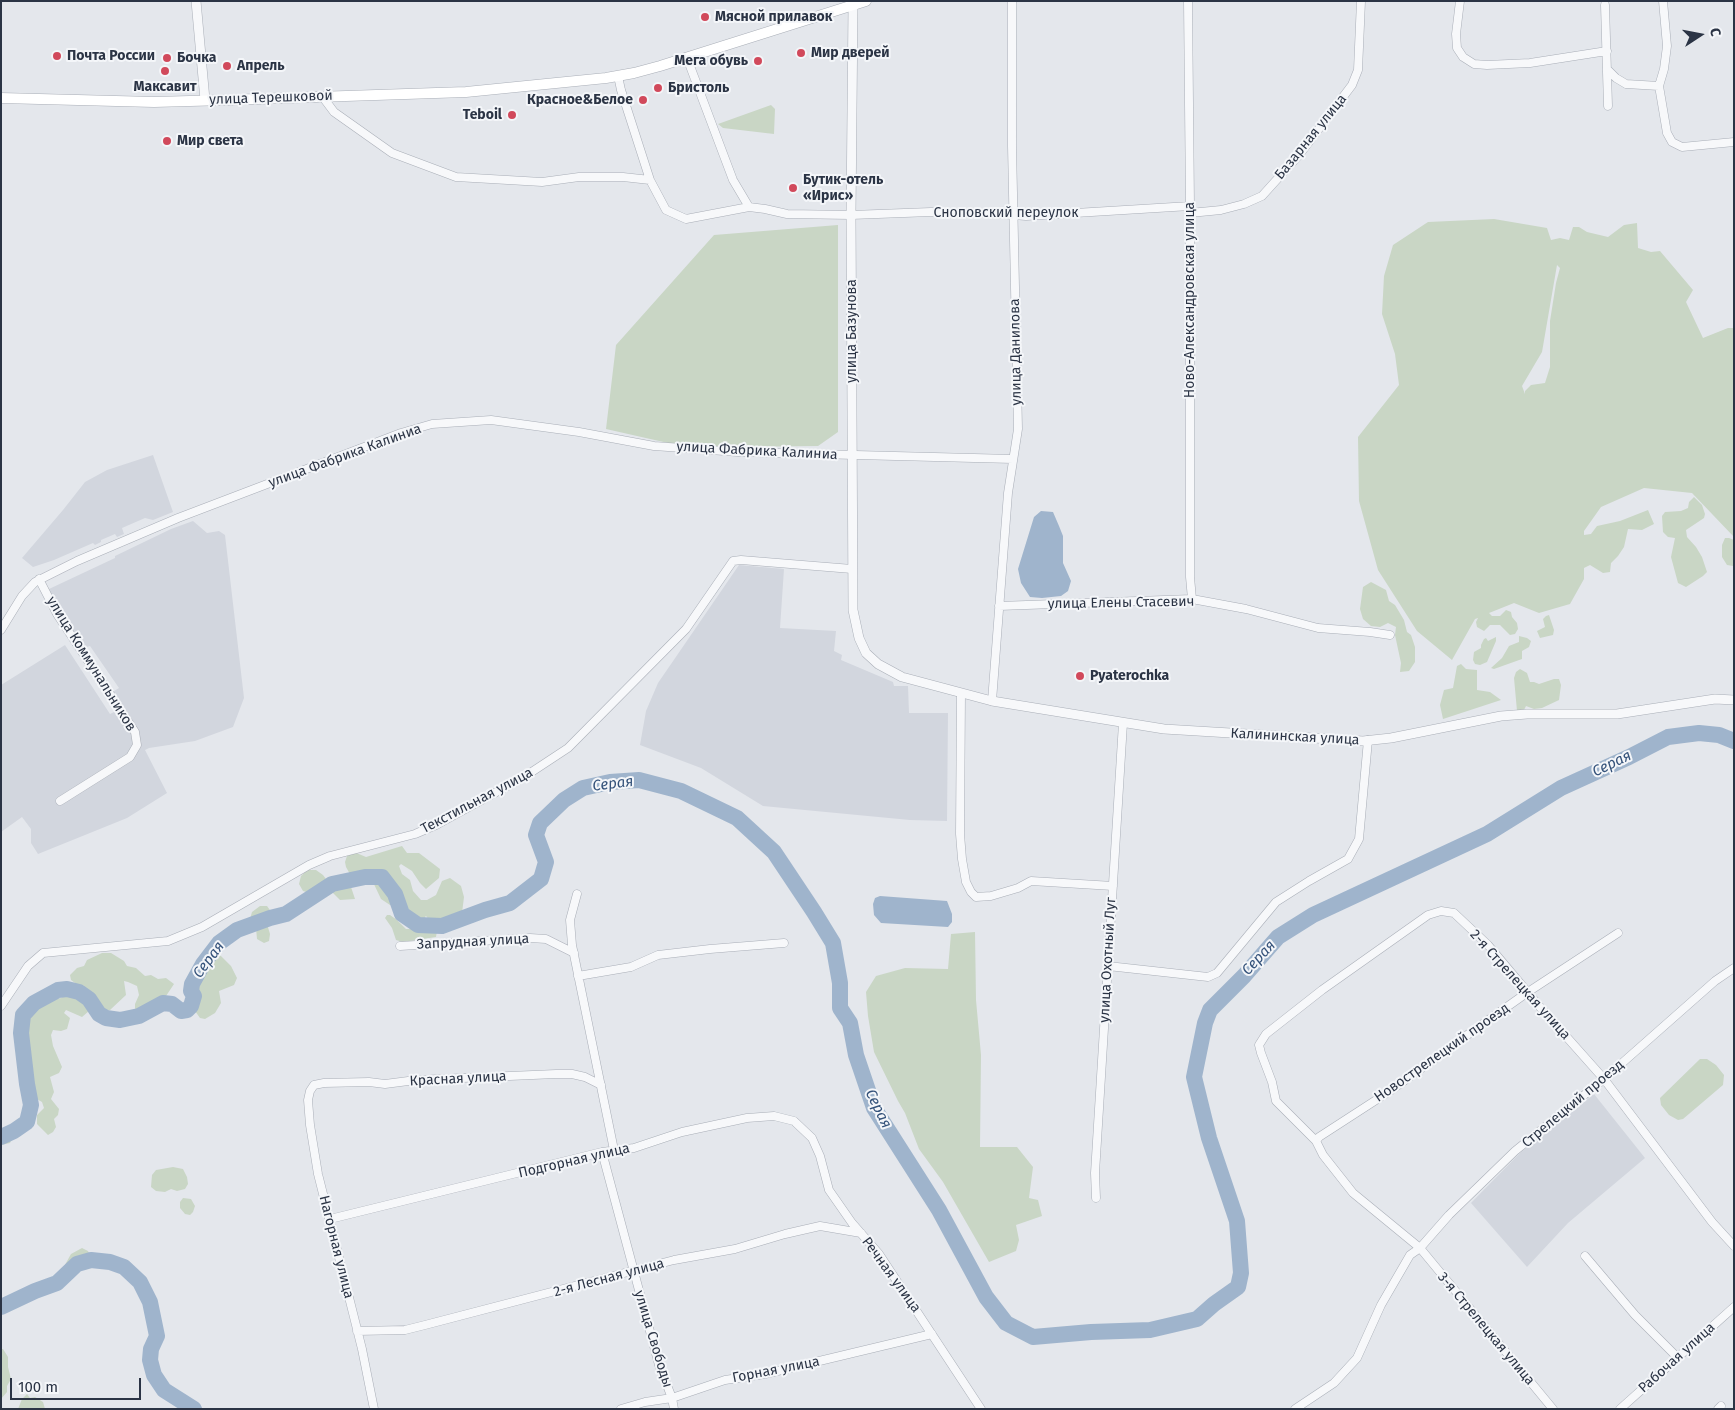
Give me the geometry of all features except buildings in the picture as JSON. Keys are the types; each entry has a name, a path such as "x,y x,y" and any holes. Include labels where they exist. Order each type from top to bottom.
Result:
{"main road":[{"name":"улица Терешковой","path":"1,98 154,102 466,92 618,76 687,58 866,1"}],"street":[{"path":"196,1 206,100"},
{"name":"улица Данилова","path":"992,701 1008,493 1018,429 1013,215 1012,1"},
{"name":"Ново-Александровская улица","path":"1188,1 1190,577 1192,600"},
{"name":"Базарная улица","path":"1190,210 1221,210 1244,204 1262,196 1300,155 1352,85 1358,70 1361,1"},
{"path":"1460,1 1456,34 1457,48 1463,57 1474,64 1530,63 1607,51"},
{"path":"1663,1 1666,46 1664,69 1659,86 1667,133 1672,142 1682,147 1734,142"},
{"name":"улица Базунова","path":"852,4 852,569 853,610 859,638 866,653"},
{"path":"1605,5 1608,106"},
{"path":"687,58 733,180 749,207"},
{"path":"1607,69 1626,84 1659,86"},
{"name":"Сноповский переулок","path":"618,76 650,180 666,210 686,219 749,207 765,208 787,214 851,215 931,212 1026,216 1190,210"},
{"path":"322,96 334,112 392,153 456,177 542,182 579,177 622,177 650,180"},
{"name":"улица Фабрика Калиниа","path":"1,630 22,596 39,579 178,518 401,433 432,424 491,420 579,432 654,446 738,452 1013,459"},
{"name":"Текстильная улица","path":"1,1006 28,966 43,953 168,941 202,928 309,865 330,856 414,834 436,825 524,777 568,748 686,629 733,561 741,560 852,569"},
{"name":"улица Коммунальников","path":"39,579 58,614 135,732 137,745 130,757 60,801"},
{"name":"улица Елены Стасевич","path":"999,606 1192,600 1246,609 1318,628 1390,635"},
{"name":"Калининская улица","path":"866,653 878,664 902,677 961,694 992,701 1164,729 1368,740 1391,738 1501,716 1526,714 1617,714 1715,699 1734,700"},
{"path":"961,694 960,834 966,882 971,892 976,898 991,896 1018,888 1031,881 1113,886"},
{"name":"улица Охотный Луг","path":"1096,1198 1095,1173 1123,723"},
{"path":"1108,966 1208,977 1217,973 1276,902 1348,859 1354,852 1359,839 1368,740"},
{"path":"577,894 570,920 574,953 614,1150"},
{"name":"2-я Стрелецкая улица","path":"1276,1101 1272,1082 1259,1045 1266,1034 1322,990 1428,915 1441,911 1454,913 1488,945 1604,1079 1712,1222 1734,1246"},
{"name":"Новострелецкий проезд","path":"1316,1141 1319,1137 1390,1091 1528,992 1618,933"},
{"name":"Запрудная улица","path":"400,946 530,938 546,939 574,953"},
{"path":"578,976 630,967 658,955 784,943"},
{"name":"Стрелецкий проезд","path":"1295,1409 1334,1383 1357,1358 1381,1305 1410,1255 1420,1248 1449,1216 1515,1151 1604,1079 1714,981 1734,968"},
{"name":"Красная улица","path":"314,1085 324,1082 385,1084 572,1074 585,1077 601,1085"},
{"name":"Нагорная улица","path":"314,1085 308,1100 318,1174 357,1331 374,1409"},
{"name":"3-я Стрелецкая улица","path":"1276,1101 1316,1141 1323,1155 1352,1193 1420,1248 1553,1409"},
{"name":"Подгорная улица","path":"330,1219 602,1152 634,1148 682,1132 747,1118 774,1116 794,1121 812,1138"},
{"name":"Речная улица","path":"812,1138 820,1156 829,1190 879,1254 981,1409"},
{"name":"улица Свободы","path":"602,1152 659,1365 672,1398 674,1409"},
{"name":"2-я Лесная улица","path":"357,1331 411,1328 674,1260 735,1249 820,1226 861,1233"},
{"path":"1585,1256 1635,1316 1678,1358"},
{"name":"Рабочая улица","path":"1620,1409 1734,1307"},
{"name":"Горная улица","path":"621,1409 645,1402 672,1398 725,1380 764,1374 932,1334"}],"shaded area":[{"path":"153,455 173,512 153,520 145,518 122,528 124,534 117,537 115,534 95,545 93,543 33,567 22,558 85,482 107,470"},
{"path":"193,521 207,533 219,531 225,535 244,698 233,727 195,741 145,750 167,793 127,818 38,854 31,843 31,829 22,817 1,832 1,685 65,645 110,714 116,711 111,693 119,688 90,646 83,648 55,604 49,589 171,529"},
{"path":"739,565 784,569 780,628 836,631 834,651 842,655 841,660 893,682 894,686 908,686 909,713 948,713 947,821 910,820 763,806 701,768 640,745 646,711 658,683"},
{"path":"1594,1094 1645,1158 1568,1223 1527,1267 1471,1203 1520,1153"}],"green space":[{"path":"771,105 775,109 774,134 723,128 718,124"},
{"path":"1494,219 1547,228 1551,240 1560,238 1569,240 1573,227 1579,227 1587,232 1608,237 1624,225 1637,223 1638,248 1651,252 1660,251 1693,290 1686,302 1703,338 1728,328 1734,328 1734,537 1692,493 1644,488 1601,507 1584,531 1584,535 1591,534 1597,526 1620,521 1648,510 1654,524 1642,530 1628,529 1624,547 1611,563 1610,572 1603,573 1590,565 1584,568 1584,579 1570,604 1539,613 1514,603 1489,613 1492,616 1500,616 1506,610 1511,612 1518,629 1515,634 1510,635 1500,625 1490,625 1484,631 1477,627 1476,622 1478,618 1475,619 1452,660 1417,631 1378,570 1359,501 1358,437 1399,385 1395,354 1382,314 1384,276 1393,245 1428,222","holes":["1557,265 1560,268 1550,321 1550,367 1545,383 1531,385 1525,391 1525,394 1522,386 1542,352"]},
{"path":"838,225 838,432 818,446 728,447 668,443 606,429 616,345 714,235"},
{"path":"1694,497 1702,505 1705,514 1704,518 1686,530 1687,537 1702,557 1707,572 1686,587 1678,583 1671,557 1675,538 1668,537 1663,532 1662,516 1665,512 1681,511 1688,508 1689,502"},
{"path":"1725,538 1734,540 1733,566 1727,565 1722,557 1722,545"},
{"path":"1371,582 1386,590 1389,601 1395,605 1404,620 1407,632 1411,635 1415,647 1415,662 1409,671 1400,672 1401,663 1395,635 1396,627 1388,623 1380,627 1371,626 1363,619 1360,609 1363,587"},
{"path":"1549,615 1554,630 1553,635 1540,638 1537,631 1545,627 1543,619"},
{"path":"1519,636 1531,641 1529,647 1522,651 1522,659 1494,669 1491,668 1502,658 1509,646 1519,642"},
{"path":"1496,637 1487,662 1480,665 1475,664 1473,660 1474,652 1481,648 1484,639 1486,638 1488,641"},
{"path":"1461,664 1466,669 1477,670 1477,690 1490,692 1501,700 1443,719 1440,705 1444,690 1453,688 1457,666"},
{"path":"1520,669 1527,673 1530,682 1539,684 1559,679 1561,685 1559,700 1542,708 1534,709 1526,706 1524,710 1517,711 1514,678 1516,672"},
{"path":"402,846 407,853 419,853 440,869 439,878 426,889 412,871 401,864 399,866 402,874 410,880 413,891 421,900 427,900 436,895 442,881 450,878 461,886 464,897 462,913 459,920 451,927 435,927 426,916 427,923 423,928 418,927 402,906 390,905 381,899 372,880 361,872 356,877 351,876 346,867 347,856 354,852 366,857"},
{"path":"307,870 316,870 326,879 326,883 309,893 303,891 299,884 301,876"},
{"path":"346,878 355,899 340,900 332,892 328,884 333,880"},
{"path":"260,906 267,906 272,913 271,921 267,924 270,934 269,941 264,943 257,939 256,928 250,919 252,912"},
{"path":"387,915 397,920 406,929 422,933 432,928 437,931 436,937 403,942 396,940 392,928 385,918"},
{"path":"975,932 976,1000 981,1055 980,1147 1017,1147 1033,1167 1029,1198 1038,1200 1042,1216 1016,1225 1019,1240 1016,1251 989,1262 943,1182 919,1149 905,1113 874,1052 866,992 876,976 905,968 948,969 951,934"},
{"path":"102,953 111,953 124,961 127,966 136,968 145,976 151,975 158,979 166,978 174,984 152,1017 142,1022 135,1014 135,1004 139,995 137,986 124,981 126,995 110,1010 104,1011 88,994 83,985 79,986 71,980 70,975 77,968 84,966 87,960"},
{"path":"214,955 220,955 231,966 237,978 234,985 219,991 221,1003 215,1013 205,1019 200,1018 195,1011 194,1003 197,993 194,985 198,975"},
{"path":"69,993 78,994 85,999 89,1011 82,1017 66,1010 64,1013 70,1018 67,1029 61,1031 53,1030 51,1035 53,1046 62,1067 59,1073 50,1077 54,1092 51,1099 59,1109 58,1115 54,1119 56,1127 48,1135 37,1124 37,1115 44,1108 42,1102 25,1092 28,1083 27,1078 20,1076 19,1070 25,1045 21,1039 25,1030 25,1018 32,1008 46,1001 61,998"},
{"path":"1700,1059 1707,1059 1716,1065 1724,1075 1723,1085 1683,1119 1678,1120 1669,1115 1661,1105 1660,1098"},
{"path":"9,1127 14,1131 14,1135 10,1143 1,1145 1,1131"},
{"path":"173,1167 183,1169 188,1184 185,1189 177,1191 171,1189 165,1192 156,1191 151,1187 152,1175 156,1170"},
{"path":"183,1198 191,1199 195,1206 190,1215 185,1214 180,1208 180,1202"},
{"path":"82,1248 88,1251 90,1255 84,1264 78,1267 73,1277 68,1279 63,1277 61,1272 71,1254"},
{"path":"1,1349 3,1349 8,1357 11,1379 7,1386 7,1392 1,1399"},
{"path":"27,1394 30,1398 35,1397 43,1402 45,1409 18,1409 22,1399"}],"water":[{"path":"1041,511 1053,512 1063,536 1063,563 1071,581 1068,591 1061,596 1030,597 1021,583 1018,569 1034,517"},
{"path":"880,896 947,901 952,914 952,922 948,927 881,923 874,915 873,904 875,898"}],"waterway":[{"name":"Серая","path":"1,1137 27,1122 31,1105 21,1033 23,1015 34,1003 58,990 67,989 79,992 89,999 99,1014 106,1018 120,1020 139,1016 163,1003 172,1004 181,1011 187,1010 191,1006 194,996 191,991 192,984 203,964 219,943 237,930 286,914 332,884 365,877 382,877 395,894 402,914 418,925 442,926 510,903 541,879 546,862 536,835 540,823 564,800 583,788 610,782 639,780 681,791 737,818 774,852 833,943 840,983 840,1008 850,1023 856,1055 874,1108 939,1210 986,1297 1006,1323 1033,1337 1091,1332 1150,1330 1197,1319 1238,1287 1241,1273 1237,1221 1209,1138 1194,1077 1205,1023 1210,1010 1244,976 1278,937 1313,915 1487,834 1561,788 1668,737 1699,733 1719,735 1734,741"},
{"name":"Серая","path":"1,1307 57,1283 77,1264 91,1260 110,1262 124,1267 140,1282 150,1302 157,1336 151,1349 150,1360 154,1375 164,1390 194,1409"}],"place":[{"name":"Мясной прилавок","path":"705,17"},
{"name":"Мир дверей","path":"801,53"},
{"name":"Почта России","path":"57,56"},
{"name":"Бочка","path":"167,58"},
{"name":"Мега обувь","path":"758,61"},
{"name":"Апрель","path":"227,66"},
{"name":"Максавит","path":"165,71"},
{"name":"Бристоль","path":"658,88"},
{"name":"Красное&Белое","path":"643,100"},
{"name":"Teboil","path":"512,115"},
{"name":"Мир света","path":"167,141"},
{"name":"Бутик-отель «Ирис»","path":"793,188"},
{"name":"Pyaterochka","path":"1080,676"}]}
